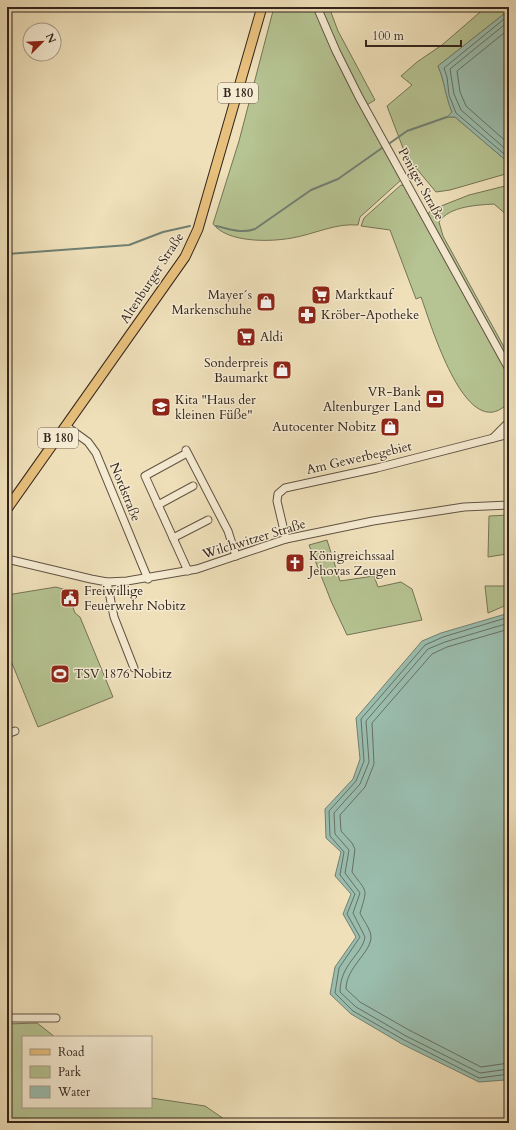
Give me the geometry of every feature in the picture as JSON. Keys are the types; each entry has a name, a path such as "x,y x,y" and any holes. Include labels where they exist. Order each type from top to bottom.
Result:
{"main road":[{"name":"Altenburger Straße","path":"7,510 185,257 197,233 262,7"}],"street":[{"name":"Peniger Straße","path":"317,7 359,97 509,369"},
{"name":"Am Gewerbegebiet","path":"492,438 509,422"},
{"name":"Nordstraße","path":"66,426 88,442 96,453 148,579"},
{"name":"Am Gewerbegebiet","path":"286,539 277,501 278,494 285,488 377,468 509,434"},
{"path":"188,571 145,476 186,451 228,530 236,556"},
{"path":"158,505 193,486"},
{"name":"Wilchwitzer Straße","path":"7,559 107,582 148,579 188,571 286,539 373,521 464,508 509,504"},
{"path":"173,538 208,520"},
{"path":"107,582 114,617 134,668"},
{"path":"7,734 15,732"},
{"path":"7,1018 56,1018"}],"green space":[{"path":"274,7 329,7 338,31 375,100 362,108 401,180 360,217 358,225 341,226 283,239 250,240 229,235 213,224 239,141"},
{"path":"486,7 509,7 509,10 438,66 452,112 448,117 455,117 509,163 509,173 450,190 436,192 406,156 387,106 412,85 401,76 417,62 442,45"},
{"path":"401,185 405,186 509,376 509,407 508,403 493,412 478,408 464,395 452,376 441,353 421,297 416,299 390,230 361,226 364,218"},
{"path":"509,185 509,219 507,215 494,204 464,207 450,213 439,222 443,236 509,356 509,362 428,214 431,210 469,195"},
{"path":"509,515 509,570 507,554 488,557 489,516"},
{"path":"327,540 340,581 374,576 378,587 401,582 412,589 422,620 347,635 331,601 309,545"},
{"path":"485,586 509,586 509,604 488,613"},
{"name":"TSV 1876 Nobitz","path":"56,587 66,590 64,603 72,605 75,613 80,617 113,697 38,727 7,651 7,595"},
{"path":"37,1023 54,1036 22,1036 22,1108 152,1108 152,1098 205,1106 230,1123 7,1123 7,1024"}],"water":[{"path":"509,10 509,163 455,117 447,117 452,112 438,66"},
{"path":"509,613 509,1077 505,1080 479,1082 402,1044 351,1014 330,994 335,967 356,937 343,914 351,894 335,876 341,852 326,838 325,809 353,779 360,759 356,718 422,641 441,633"}],"waterway":[{"path":"390,143 407,131 447,117"},
{"path":"216,226 240,231 255,229 311,190 338,179 382,148"},
{"path":"7,254 129,245 163,232 190,226"}],"place":[{"name":"Marktkauf","path":"321,295"},
{"name":"Mayer´s Markenschuhe","path":"266,302"},
{"name":"Kröber-Apotheke","path":"307,315"},
{"name":"Aldi","path":"246,337"},
{"name":"Sonderpreis Baumarkt","path":"282,370"},
{"name":"VR-Bank Altenburger Land","path":"435,399"},
{"name":"Kita \"Haus der kleinen Füße\"","path":"161,407"},
{"name":"Autocenter Nobitz","path":"390,427"},
{"name":"Königreichssaal Jehovas Zeugen","path":"295,563"},
{"name":"Freiwillige Feuerwehr Nobitz","path":"70,598"},
{"name":"TSV 1876 Nobitz","path":"60,674"}]}
